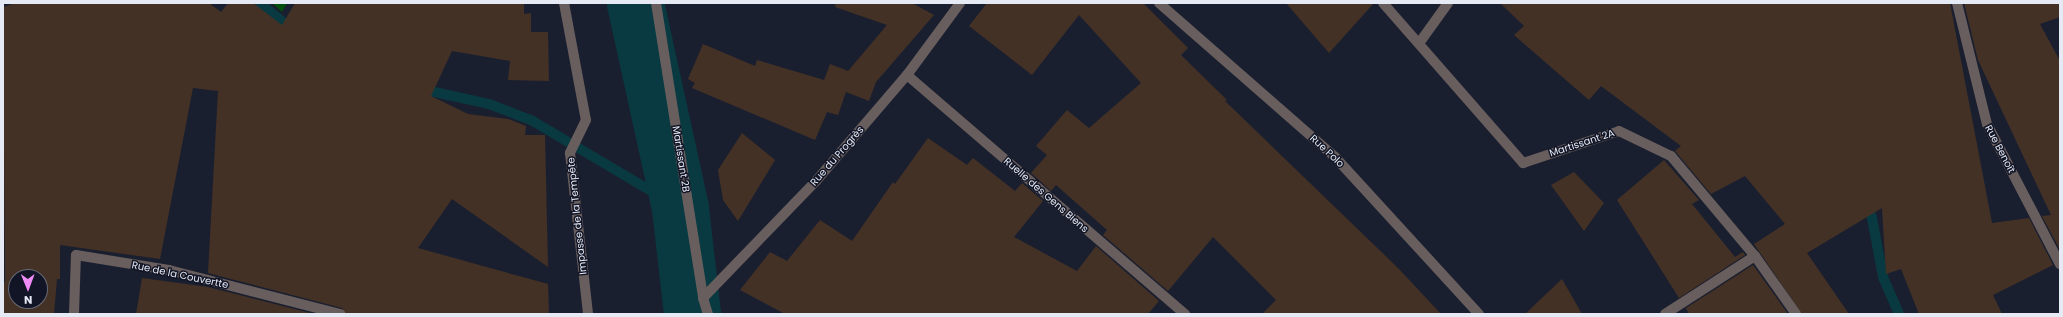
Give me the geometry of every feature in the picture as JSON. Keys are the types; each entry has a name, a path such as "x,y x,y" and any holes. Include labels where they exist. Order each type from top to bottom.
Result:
{"street":[{"name":"Impasse de la Tempête","path":"564,3 586,120 570,153 588,314"},
{"name":"Martissant 2B","path":"656,3 703,298 708,314"},
{"name":"Rue du Progrès","path":"703,298 816,181 906,75 960,3"},
{"name":"Rue Polo","path":"1159,3 1335,157 1479,314"},
{"name":"Martissant 2A","path":"1383,3 1420,42 1523,163 1619,131 1671,156 1756,256 1796,314"},
{"path":"1420,42 1448,3"},
{"name":"Rue Benoît","path":"1957,3 1987,124 2060,264"},
{"name":"Ruelle des Gens Biens","path":"906,75 1185,314"},
{"name":"Rue de la Couvertte","path":"74,314 76,255 168,270 340,314"},
{"path":"1665,314 1756,256"}],"green space":[{"path":"272,3 287,3 282,12"}],"building":[{"path":"16,3 209,3 221,12 228,3 253,3 282,25 295,3 524,3 524,14 531,13 531,32 548,32 549,81 508,80 510,61 452,51 431,96 468,114 508,119 526,126 525,135 545,135 548,267 452,199 418,248 548,284 549,314 346,314 342,308 208,273 218,91 193,88 160,259 60,245 60,279 57,279 54,314 3,314 3,282 5,282 3,7"},
{"path":"836,3 912,3 934,15 876,82 869,101 846,92 838,115 827,112 815,140 692,88 695,83 688,79 703,44 755,66 757,60 824,80 830,64 848,71 887,25 835,7"},
{"path":"987,3 1143,3 1188,48 1181,55 1227,100 1225,101 1398,268 1441,314 1262,314 1276,300 1213,237 1168,291 1103,235 1107,230 1056,185 1051,191 1031,173 1047,155 1036,146 1067,110 1089,128 1141,83 1079,15 1032,75 969,26"},
{"path":"1286,3 1374,3 1329,53"},
{"path":"1500,3 1950,3 1992,223 2029,218 2053,265 1993,295 2002,314 1919,314 1901,269 1886,274 1882,208 1807,253 1849,314 1802,314 1754,244 1785,224 1745,176 1711,194 1675,151 1681,146 1601,86 1589,100 1514,35 1524,26"},
{"path":"1964,3 2060,3 2060,17 2040,24 2060,61 2060,250 2042,216 2051,215 1978,60"},
{"path":"742,133 775,160 738,221 723,200 718,170"},
{"path":"928,138 967,165 973,158 1015,191 1022,183 1043,201 1014,237 1077,271 1096,246 1159,301 1148,314 785,314 740,290 770,252 787,261 820,220 852,241 893,182 895,184"},
{"path":"1664,160 1699,200 1692,204 1735,257 1743,252 1745,255 1679,298 1617,200"},
{"path":"1574,172 1604,203 1584,231 1551,185"},
{"path":"1753,265 1788,314 1689,314 1686,308"},
{"path":"142,278 208,287 314,314 136,314"},
{"path":"1562,279 1582,314 1525,314"}],"waterway":[{"path":"260,3 294,31"},
{"path":"635,3 680,208 692,314"},
{"path":"421,89 489,104 531,120 680,208"},
{"path":"1866,202 1872,218 1883,277 1899,314"}]}
